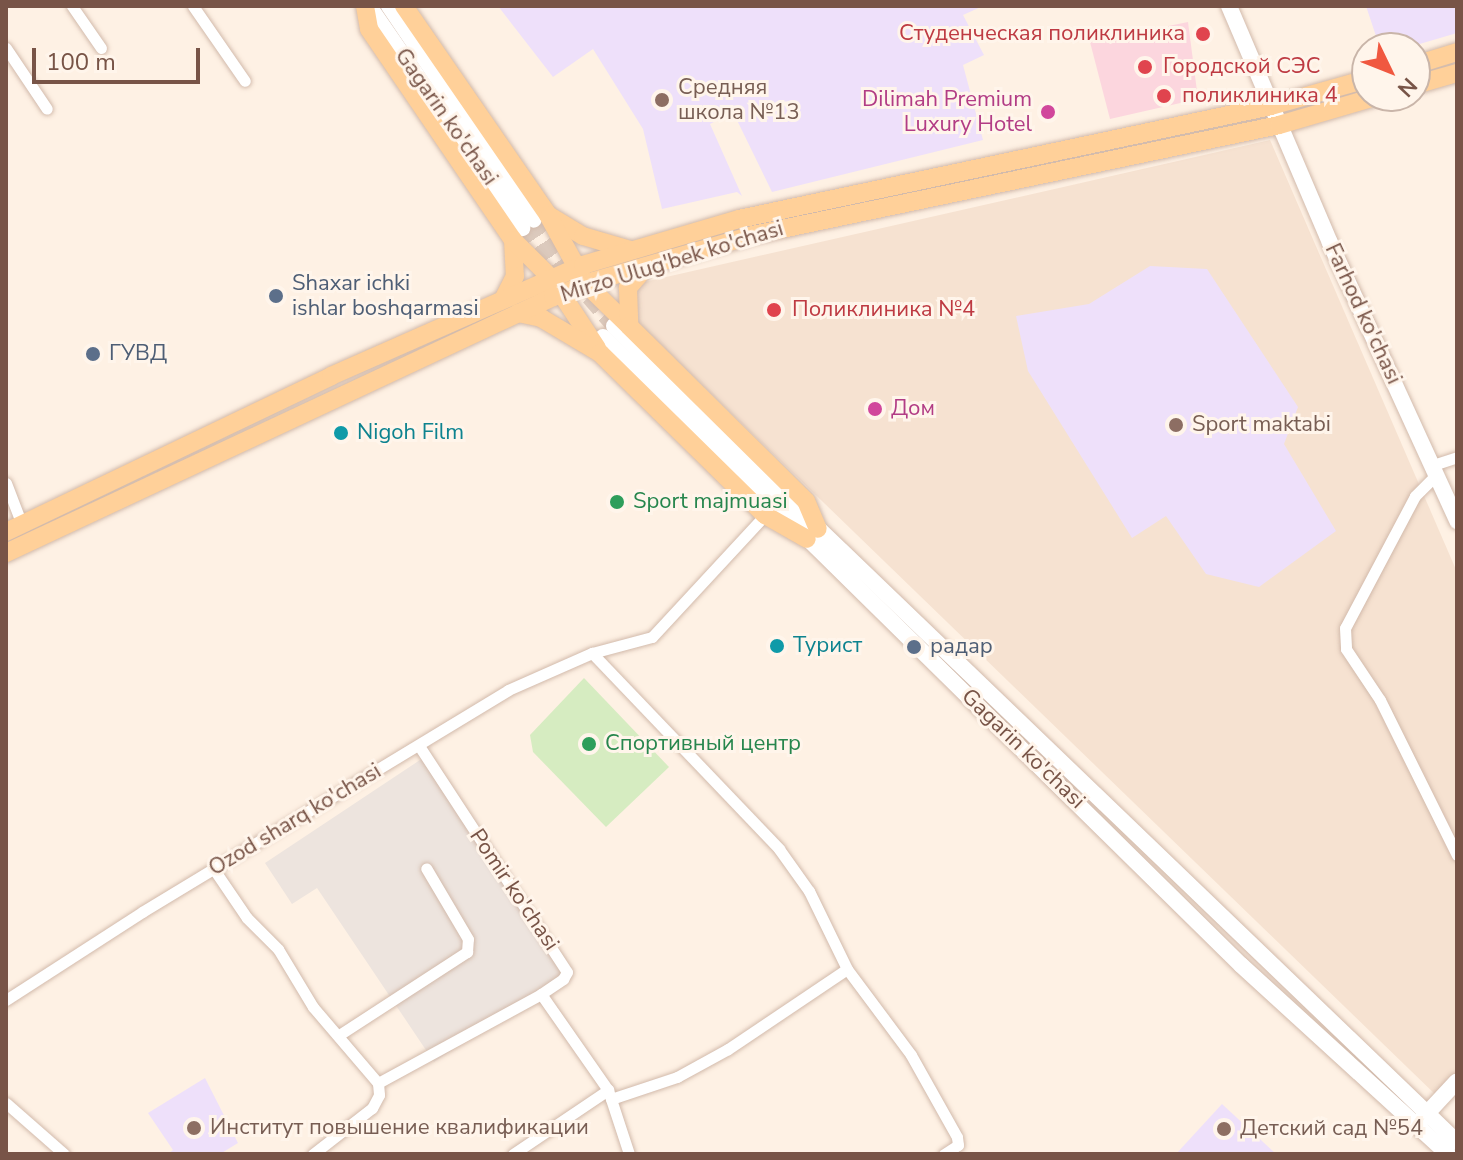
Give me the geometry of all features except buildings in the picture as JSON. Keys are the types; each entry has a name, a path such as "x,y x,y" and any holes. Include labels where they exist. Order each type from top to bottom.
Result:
{"main road":[{"path":"367,6 369,29 529,226 580,276 612,336 765,515 813,534"},
{"name":"Gagarin ko'chasi","path":"389,6 529,226"},
{"path":"404,6 529,226 555,286 806,501 813,534"},
{"name":"Farhod ko'chasi","path":"1229,6 1279,125 1457,521"},
{"path":"1431,60 1457,52"},
{"path":"1431,80 1457,73"},
{"name":"Mirzo Ulug'bek ko'chasi","path":"14,529 504,298 555,286 633,251 739,219 1271,106 1351,84"},
{"name":"Mirzo Ulug'bek ko'chasi","path":"580,276 650,264 767,232 1279,125 1351,104"},
{"path":"529,226 583,236 633,251"},
{"path":"504,298 515,276 529,226"},
{"path":"612,336 633,278 650,264"},
{"name":"Mirzo Ulug'bek ko'chasi","path":"6,553 518,313 555,286"},
{"path":"518,313 612,336"},
{"name":"Gagarin ko'chasi","path":"612,336 813,534 1421,1119 1448,1154"},
{"path":"1421,1119 1457,1081"},
{"name":"Gagarin ko'chasi","path":"1421,1119 1457,1142"}],"street":[{"path":"72,6 101,48"},
{"path":"193,6 245,81"},
{"path":"6,48 47,109"},
{"path":"1457,457 1434,470 1415,496 1345,628 1346,649 1380,700 1457,855"},
{"path":"6,483 14,529"},
{"name":"Ozod sharq ko'chasi","path":"6,1000 213,868 508,690 592,653 652,637 765,515"},
{"path":"592,653 779,849 809,891 847,969 911,1055 957,1137 958,1145 944,1154"},
{"name":"Pomir ko'chasi","path":"419,746 566,968 563,979 541,994"},
{"path":"213,868 247,918 278,949 313,1007 378,1083 379,1095 372,1108 313,1154"},
{"path":"339,1035 467,952 468,939 426,868"},
{"path":"513,1154 609,1094 677,1077 728,1049 847,969"},
{"path":"378,1083 541,994 609,1094 629,1154"},
{"path":"6,1103 64,1154"},
{"path":"41,1154 51,1142"}],"shaded area":[{"path":"498,6 983,6 963,15 984,55 963,65 983,140 772,192 733,112 710,124 742,196 737,192 662,209 643,129 593,49 553,77"},
{"path":"1366,6 1457,6 1457,33 1431,41 1431,32 1375,32"},
{"name":"Городской СЭС","path":"1188,22 1198,99 1110,119 1090,42"},
{"path":"1270,140 1457,572 1457,1077 1439,1098 638,323 631,285"},
{"name":"Sport maktabi","path":"1150,266 1207,269 1298,407 1284,444 1336,531 1259,587 1206,574 1166,516 1132,538 1028,371 1016,316 1089,304"},
{"path":"423,758 566,974 434,1062 317,888 292,904 265,863"},
{"name":"Институт повышение квалификации","path":"205,1078 238,1143 220,1154 168,1154 173,1150 148,1113"},
{"name":"Детский сад №54","path":"1222,1104 1276,1154 1176,1154"}],"green space":[{"name":"Спортивный центр","path":"584,678 669,767 606,827 533,752 530,735"}],"tunnel":[{"path":"534,220 575,279"},
{"path":"522,228 553,273"},
{"path":"589,297 614,326"}],"place":[{"name":"Студенческая поликлиника","path":"1203,34"},
{"name":"Городской СЭС","path":"1145,67"},
{"name":"поликлиника 4","path":"1164,96"},
{"name":"Средняя школа №13","path":"662,100"},
{"name":"Dilimah Premium Luxury Hotel","path":"1048,112"},
{"name":"Shaxar ichki ishlar boshqarmasi","path":"276,296"},
{"name":"Поликлиника №4","path":"774,310"},
{"name":"ГУВД","path":"93,354"},
{"name":"Дом","path":"875,409"},
{"name":"Sport maktabi","path":"1176,425"},
{"name":"Nigoh Film","path":"341,433"},
{"name":"Sport majmuasi","path":"617,502"},
{"name":"Турист","path":"777,646"},
{"name":"радар","path":"914,647"},
{"name":"Спортивный центр","path":"589,744"},
{"name":"Институт повышение квалификации","path":"194,1128"},
{"name":"Детский сад №54","path":"1224,1129"}]}
